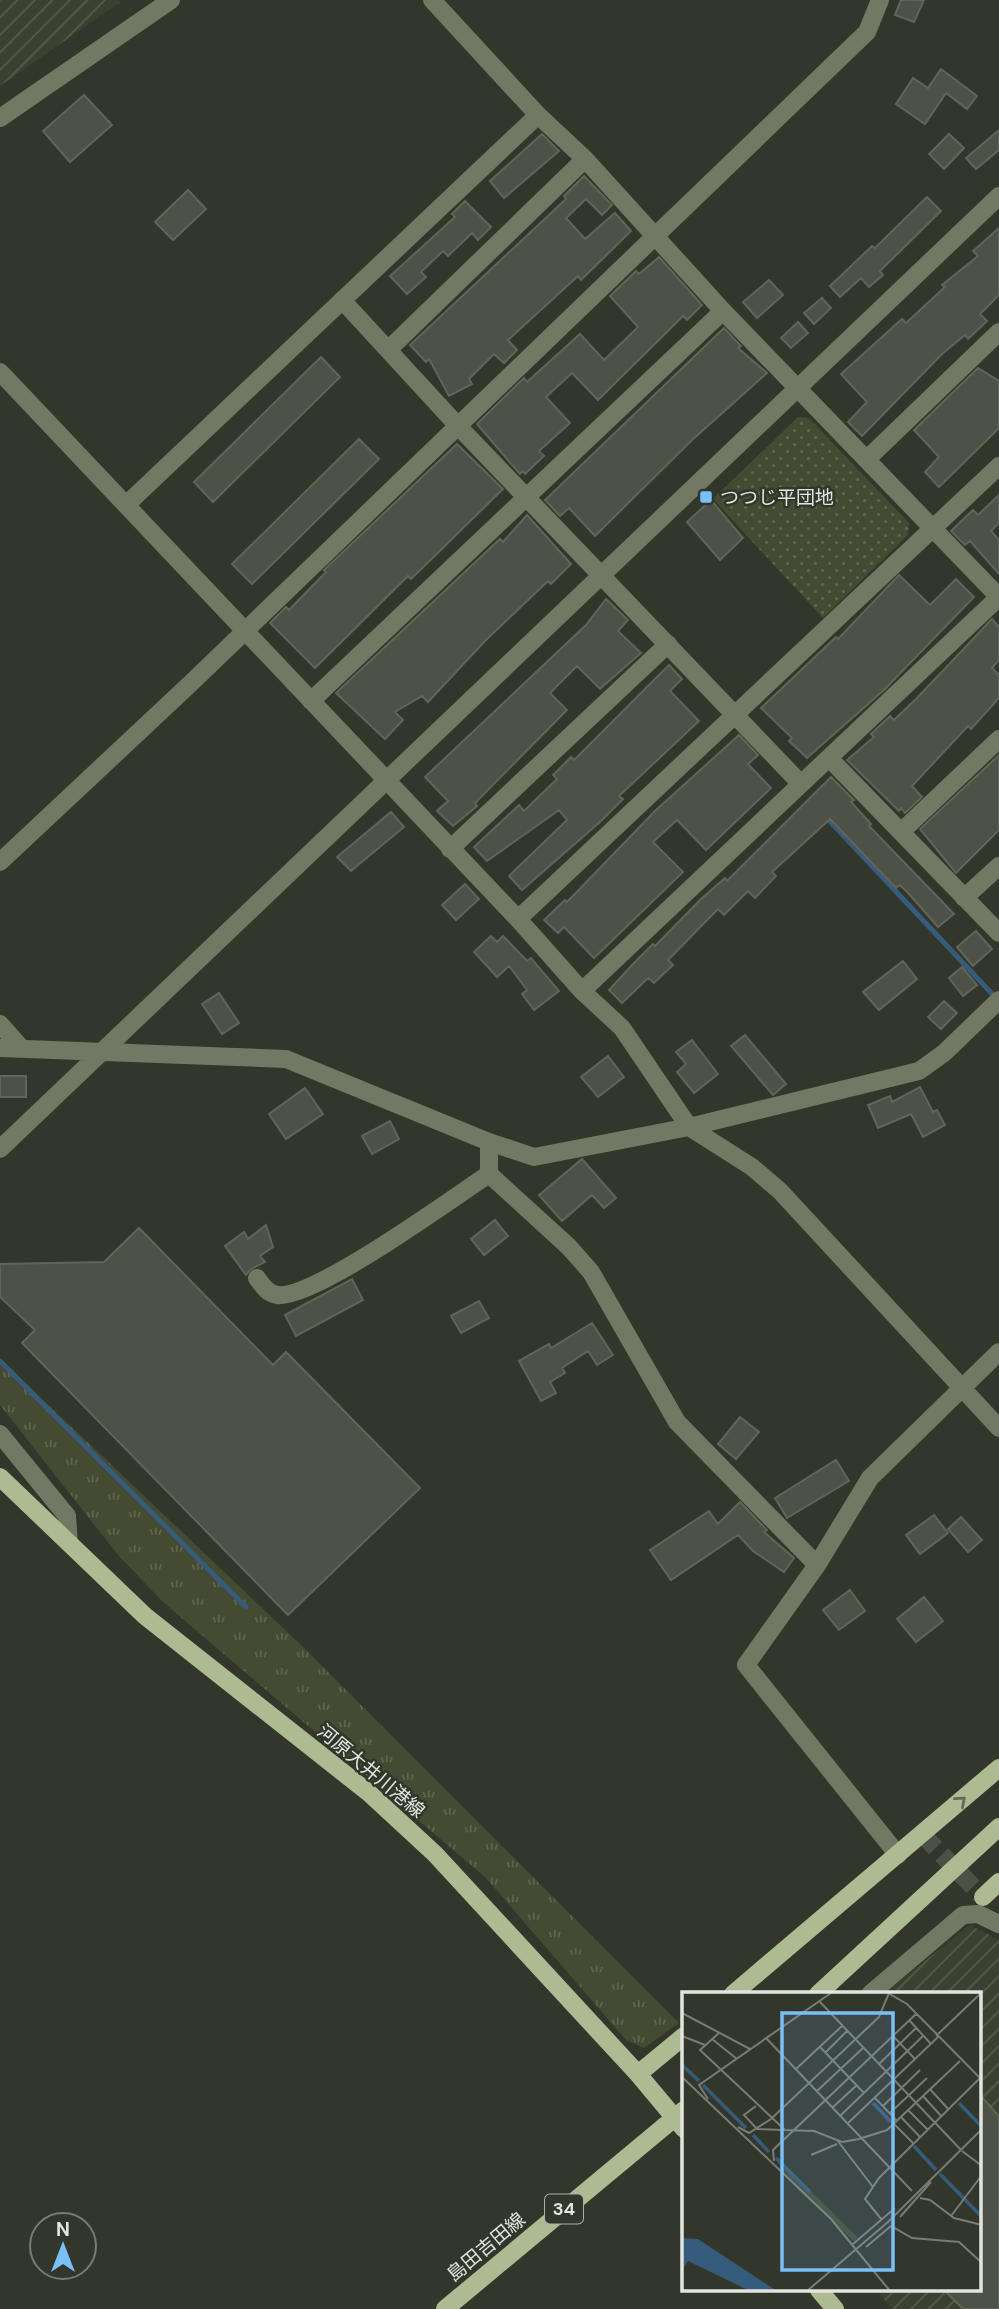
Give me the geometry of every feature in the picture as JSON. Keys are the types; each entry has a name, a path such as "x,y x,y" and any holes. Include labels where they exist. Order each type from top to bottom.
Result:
{"main road":[{"name":"河原大井川港線","path":"0,1477 145,1616 369,1793 435,1854 638,2074 682,2127"},
{"path":"735,1992 999,1768"},
{"path":"949,1876 999,1827"},
{"path":"820,1992 999,1833"},
{"path":"983,1897 999,1882"},
{"path":"638,2074 682,2038"},
{"name":"島田吉田線","path":"445,2309 682,2111"},
{"path":"821,2292 835,2309"}],"street":[{"path":"0,118 171,0"},
{"path":"432,0 538,115 585,159 723,311 999,597 582,991"},
{"path":"0,862 867,32 880,0"},
{"path":"127,504 538,115"},
{"path":"389,349 585,159"},
{"path":"0,1149 799,387 997,202"},
{"path":"342,300 458,426 801,784"},
{"path":"311,701 723,311"},
{"path":"867,458 999,332"},
{"path":"0,372 127,504 385,782 518,919 582,991 622,1028 689,1127 752,1167 780,1191 999,1428"},
{"path":"518,919 999,466"},
{"path":"450,849 668,644"},
{"path":"901,832 999,739"},
{"path":"829,758 999,933"},
{"path":"964,898 999,866"},
{"path":"0,1048 286,1059 489,1142 534,1157 689,1127 919,1071 944,1053 999,1000"},
{"path":"0,1024 22,1049"},
{"path":"489,1142 489,1174 569,1247 591,1272 677,1422 817,1565"},
{"path":"257,1278 265,1290 278,1295 299,1291 342,1270 489,1174"},
{"path":"898,1855 747,1665 817,1565 870,1478 999,1352"},
{"path":"0,1434 67,1516 69,1543"},
{"path":"872,1992 963,1915 978,1914 999,1924"}],"shaded area":[{"path":"0,0 117,0 120,2 0,86"},
{"path":"970,1925 999,1940 999,2309 892,2309 878,2292 982,2292 982,1992 886,1992"}],"green space":[{"path":"798,417 809,418 909,523 908,535 823,618 713,499"},
{"path":"0,1359 302,1646 679,2023 644,2048 626,2040 486,1878 163,1602 118,1555 0,1405"}],"building":[{"path":"901,0 924,0 914,22 895,15"},
{"path":"941,69 977,96 967,109 946,93 925,124 896,104 913,78 928,88"},
{"path":"84,95 112,125 70,162 43,131"},
{"path":"999,130 999,150 976,169 966,158"},
{"path":"542,134 559,151 504,198 490,181"},
{"path":"949,134 964,148 944,169 929,154"},
{"path":"584,176 612,205 602,215 586,199 566,218 585,239 615,213 631,231 581,280 578,276 508,340 517,350 504,363 494,354 469,379 472,384 449,396 429,359 426,362 410,345 566,199 564,196"},
{"path":"188,190 206,209 173,240 155,222"},
{"path":"927,197 941,211 880,271 883,275 869,287 861,278 840,297 830,286 872,246 875,248"},
{"path":"465,201 491,227 478,240 472,233 448,256 443,251 421,272 426,277 407,294 390,276 455,217 452,214"},
{"path":"999,228 999,295 980,314 987,321 968,339 965,335 942,354 862,436 848,422 867,402 841,374 902,319 906,323 945,287 942,285 978,256 973,251"},
{"path":"659,257 702,305 687,320 683,316 598,400 572,373 546,397 570,423 539,451 544,456 525,474 523,471 520,474 477,424 524,378 527,382 580,334 604,360 638,327 610,296 636,271 639,274"},
{"path":"769,280 783,295 757,318 743,302"},
{"path":"822,298 831,308 814,324 804,313"},
{"path":"798,322 808,333 791,348 781,338"},
{"path":"724,328 741,346 738,348 767,373 691,441 595,536 569,508 560,516 545,500"},
{"path":"321,357 340,377 213,502 194,482"},
{"path":"978,368 999,381 999,428 939,487 925,472 939,457 914,430"},
{"path":"359,439 379,459 252,584 232,564"},
{"path":"457,444 503,489 411,579 408,576 315,668 270,623 286,607 289,610 326,572 324,570"},
{"path":"999,495 999,523 991,531 999,540 999,574 970,541 965,545 951,531 973,510 978,515"},
{"path":"711,500 743,538 720,560 687,522"},
{"path":"527,515 571,564 551,584 548,581 485,641 428,702 422,696 395,712 403,720 385,739 336,693 500,539 503,542"},
{"path":"899,575 930,605 956,579 974,597 885,689 807,758 789,741 792,738 761,708 836,637 838,639"},
{"path":"606,599 628,620 618,631 641,653 600,689 577,666 550,693 567,710 475,803 477,806 453,826 437,811 448,801 425,777 586,625"},
{"path":"992,619 999,627 999,660 992,668 999,675 999,698 971,729 968,726 912,786 922,797 905,813 901,808 899,811 847,760 874,737 871,734 890,716 894,720 917,698"},
{"path":"669,665 682,679 670,691 699,721 619,796 623,799 601,821 522,890 509,876 567,820 559,810 487,861 474,847 519,805 524,811 557,779 553,775 571,757 574,760"},
{"path":"739,735 758,755 748,764 771,788 706,850 677,820 653,842 683,872 594,958 564,927 558,933 544,920 565,900 567,902 656,810"},
{"path":"999,755 999,830 956,873 920,829"},
{"path":"831,777 854,800 851,802 871,824 869,826 954,914 938,927 900,885 896,888 830,819 772,872 776,876 755,898 748,891 724,915 718,909 668,960 673,965 654,983 648,978 622,1003 609,990 701,899 725,878 727,881"},
{"path":"391,812 404,827 351,871 337,857"},
{"path":"465,884 479,899 456,920 442,905"},
{"path":"976,931 992,949 973,966 957,947"},
{"path":"491,936 497,942 503,936 527,961 531,958 559,991 534,1010 522,994 527,990 509,966 497,977 474,952"},
{"path":"903,961 917,979 879,1010 863,992"},
{"path":"962,967 977,985 963,996 949,978"},
{"path":"219,993 239,1023 222,1034 202,1004"},
{"path":"944,1001 957,1013 941,1029 928,1017"},
{"path":"745,1035 786,1084 773,1095 731,1046"},
{"path":"692,1040 718,1074 694,1093 677,1072 686,1064 676,1052"},
{"path":"608,1056 624,1077 598,1097 581,1077"},
{"path":"0,1076 26,1076 26,1097 0,1097"},
{"path":"920,1087 933,1112 937,1110 945,1125 923,1137 911,1114 878,1128 868,1105 890,1096 892,1102"},
{"path":"305,1088 323,1114 286,1139 269,1114"},
{"path":"390,1121 399,1139 372,1154 362,1136"},
{"path":"582,1159 616,1198 604,1208 592,1195 562,1221 539,1195"},
{"path":"495,1220 508,1236 484,1255 471,1239"},
{"path":"266,1225 273,1247 260,1256 265,1262 251,1269 246,1275 225,1246 244,1232 248,1239"},
{"path":"139,1228 273,1365 286,1352 420,1488 288,1615 22,1343 35,1330 0,1297 0,1264 104,1262"},
{"path":"352,1279 363,1300 296,1336 285,1315"},
{"path":"479,1301 489,1318 461,1333 451,1316"},
{"path":"592,1323 613,1355 597,1365 588,1351 562,1368 565,1373 550,1382 556,1393 541,1401 519,1361 549,1344 551,1348"},
{"path":"740,1417 759,1432 736,1459 718,1444"},
{"path":"836,1460 849,1481 787,1518 775,1498"},
{"path":"740,1502 767,1530 764,1532 794,1558 784,1572 753,1551 738,1535 671,1580 650,1550 709,1511 718,1524"},
{"path":"934,1515 948,1533 920,1554 906,1535"},
{"path":"961,1517 982,1540 968,1552 948,1529"},
{"path":"850,1590 865,1611 839,1630 823,1610"},
{"path":"924,1597 943,1621 916,1642 897,1619"},
{"path":"982,2097 999,2116 999,2309 963,2309 946,2292 982,2292"}],"waterway":[{"path":"825,816 996,998"},
{"path":"0,1361 246,1607"}],"tunnel":[{"path":"923,1835 983,1897"}],"place":[{"name":"つつじ平団地","path":"706,497"}]}
